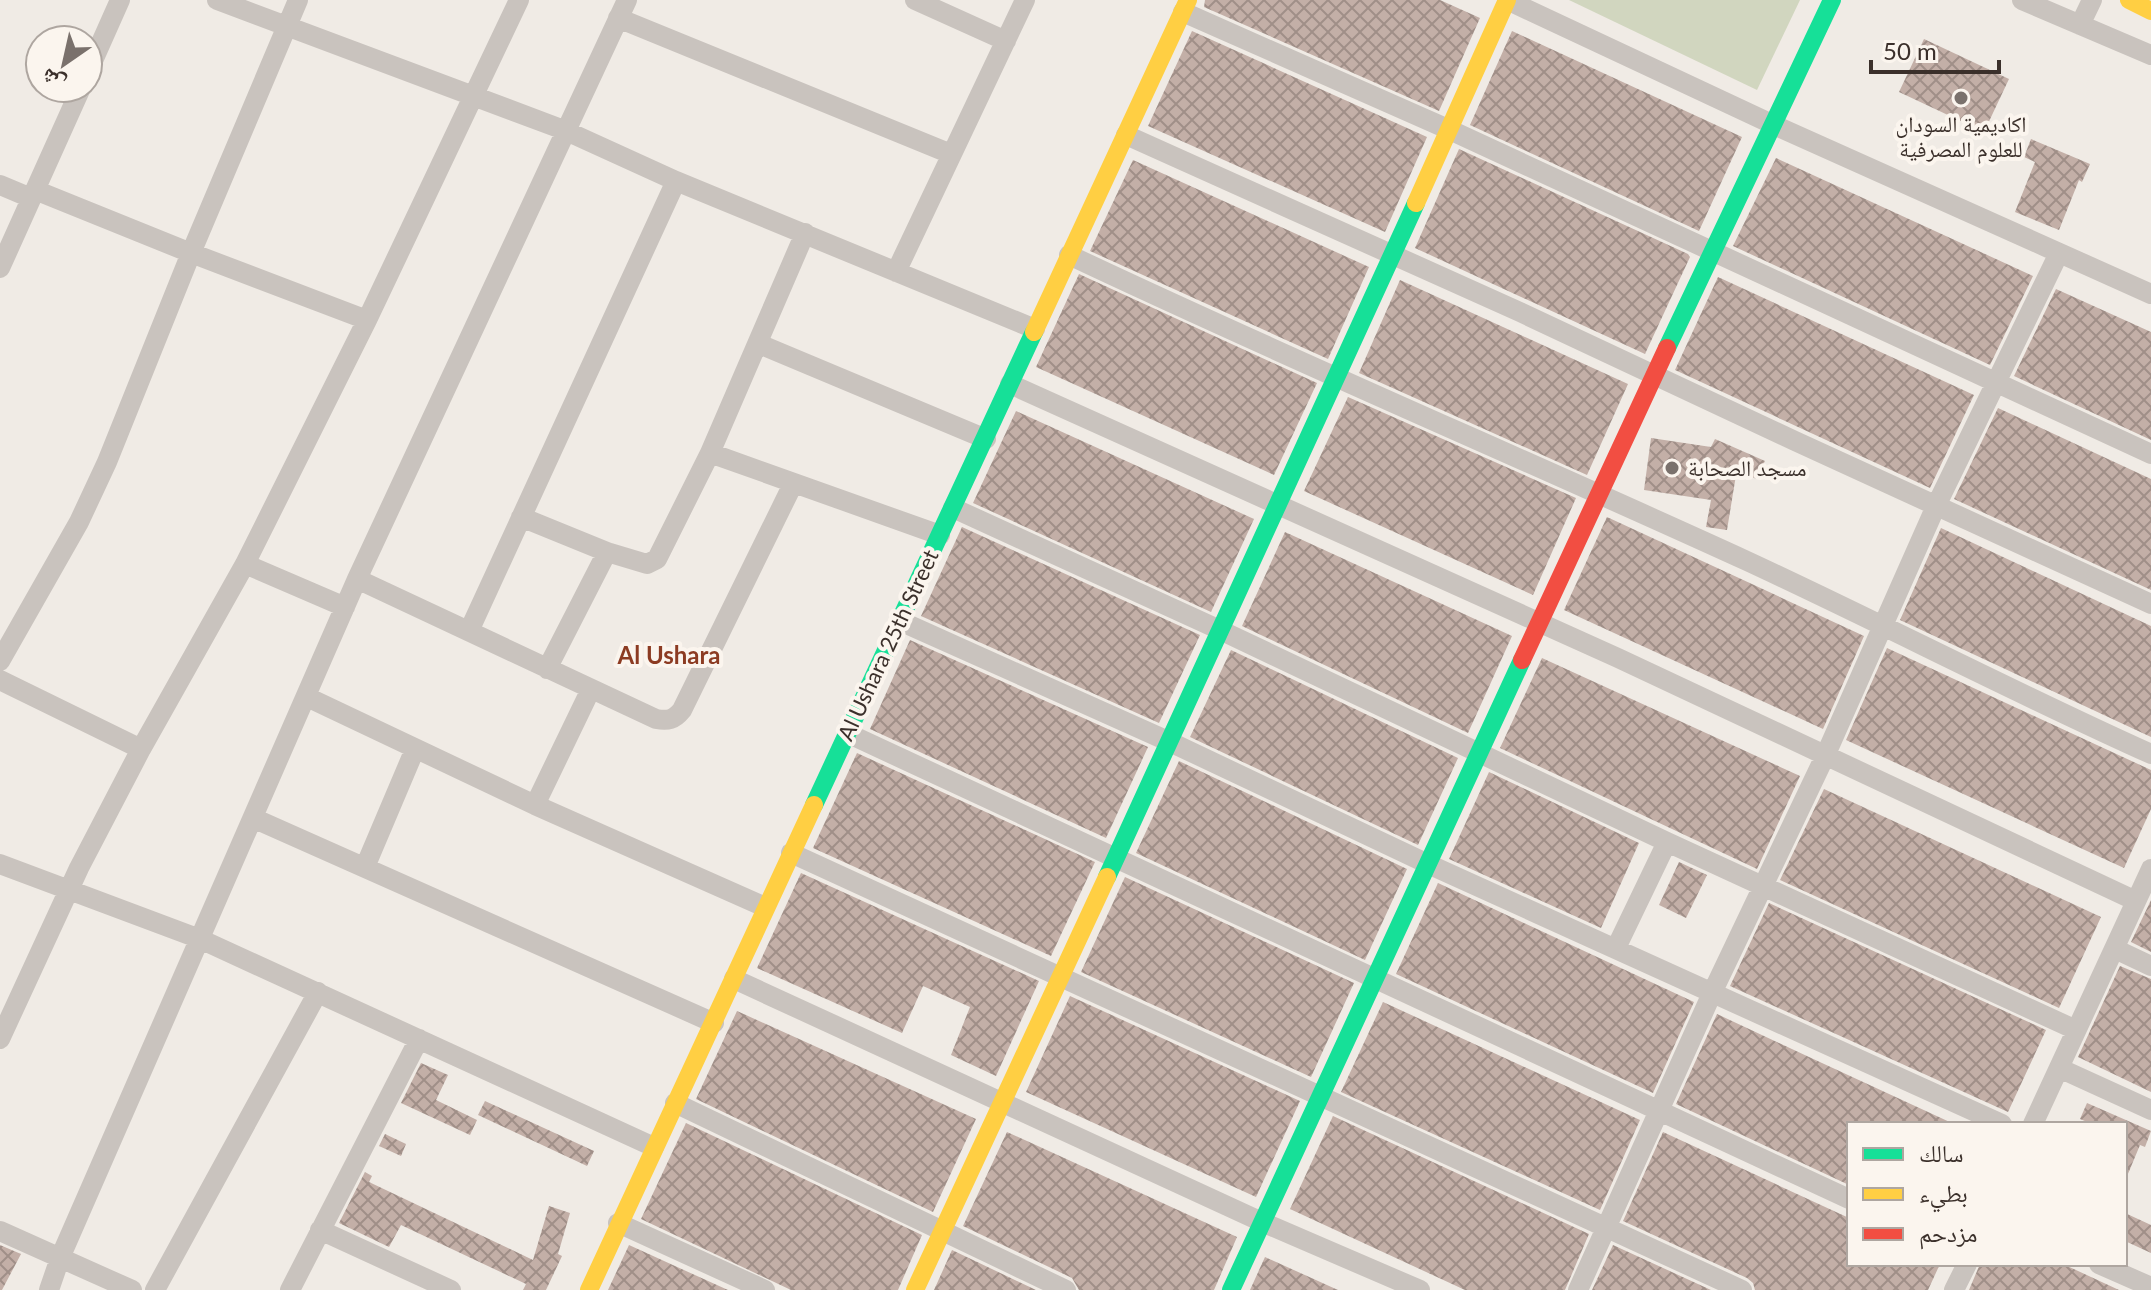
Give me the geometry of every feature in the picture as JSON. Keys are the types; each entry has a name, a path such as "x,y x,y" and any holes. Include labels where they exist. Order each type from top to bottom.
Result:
{"street":[{"path":"217,0 564,130 676,181 1035,329"},
{"path":"0,661 79,522 107,462 298,0"},
{"path":"0,1039 69,890 141,749 245,564 367,320 519,0"},
{"path":"915,0 1006,41"},
{"path":"896,272 1025,0"},
{"path":"915,1290 1338,378 1507,0 1774,125 2151,294"},
{"path":"1231,1290 1711,252 1832,0"},
{"path":"2022,0 2151,55"},
{"path":"2080,25 2092,0"},
{"path":"2129,0 2151,11"},
{"path":"104,26 112,3"},
{"path":"1186,6 2151,454"},
{"name":"Al Ushara 25th Street","path":"589,1290 1186,6"},
{"path":"49,1290 60,1258 357,579 622,9 951,154"},
{"path":"0,268 74,104"},
{"path":"1126,135 1394,254 2151,604"},
{"path":"469,631 676,181"},
{"path":"0,185 33,194 367,320"},
{"path":"521,517 607,552 647,564 653,562 710,453 805,233"},
{"path":"1578,1290 1713,991 1826,754 1936,506 2059,253"},
{"path":"1069,255 1884,626 1990,680 2151,754"},
{"path":"759,344 986,439"},
{"path":"1010,384 1826,754 2136,901"},
{"path":"710,453 940,535"},
{"path":"357,579 590,691 656,719 675,718 793,484"},
{"path":"953,508 2076,1030"},
{"path":"547,669 607,552"},
{"path":"245,564 345,607"},
{"path":"900,621 1998,1122"},
{"path":"0,680 141,749"},
{"path":"535,805 590,691"},
{"path":"307,697 535,805 765,907"},
{"path":"847,733 1847,1198"},
{"path":"365,867 415,749"},
{"path":"253,818 714,1023"},
{"path":"1616,948 1667,842"},
{"path":"791,853 1742,1290"},
{"path":"0,864 200,939 654,1147"},
{"path":"2034,1122 2151,869"},
{"path":"2115,949 2151,966"},
{"path":"734,979 1262,1222 1420,1290"},
{"path":"0,987 20,996"},
{"path":"155,1290 318,992"},
{"path":"290,1290 419,1039"},
{"path":"2059,1068 2151,1110"},
{"path":"675,1103 1066,1290"},
{"path":"618,1223 765,1290"},
{"path":"320,1230 451,1290"},
{"path":"0,1231 132,1290"},
{"path":"1954,1290 1966,1266"},
{"path":"2104,1266 2151,1287"}],"green space":[{"path":"1569,0 1800,0 1757,90"}],"building":[{"path":"1205,0 1440,0 1480,18 1439,111 1204,7"},
{"path":"1192,31 1427,137 1385,232 1148,126"},
{"path":"1512,31 1742,137 1699,231 1470,125"},
{"path":"1924,39 2009,79 1984,132 1899,92"},
{"path":"2031,139 2090,164 2082,182 2079,180 2059,230 2015,212 2035,162 2024,157"},
{"path":"1459,149 1688,254 1690,257 1645,354 1415,248"},
{"path":"1776,158 2033,276 1990,365 1733,246"},
{"path":"1133,160 1369,267 1328,359 1090,251"},
{"path":"1079,274 1317,383 1274,475 1036,367"},
{"path":"1718,277 1974,395 1930,488 1675,370"},
{"path":"1400,280 1628,384 1587,475 1359,373"},
{"path":"2056,289 2151,332 2151,440 2014,376"},
{"path":"1348,397 1576,498 1533,595 1304,491"},
{"path":"1998,408 2151,479 2151,590 1954,499"},
{"path":"1016,411 1254,519 1211,612 973,503"},
{"path":"1651,438 1711,447 1715,439 1765,461 1756,479 1737,469 1727,530 1706,527 1711,500 1644,490"},
{"path":"1607,517 1864,636 1823,729 1564,610"},
{"path":"962,527 1200,635 1159,723 921,616"},
{"path":"1941,528 2151,626 2151,737 1900,620"},
{"path":"1285,532 1512,636 1468,733 1242,626"},
{"path":"910,640 1148,747 1106,838 870,729"},
{"path":"1887,648 2151,770 2151,809 2124,868 1846,740"},
{"path":"1231,650 1458,758 1418,845 1190,737"},
{"path":"1542,658 1800,776 1757,869 1500,748"},
{"path":"857,753 1095,862 1051,956 813,848"},
{"path":"1179,761 1407,869 1365,960 1136,853"},
{"path":"1489,772 1639,843 1601,928 1449,859"},
{"path":"1824,789 2101,917 2059,1008 1780,880"},
{"path":"1679,862 1707,875 1686,918 1659,905"},
{"path":"801,873 1039,981 996,1076 951,1055 970,1007 923,986 902,1033 757,968"},
{"path":"1125,877 1354,983 1311,1077 1081,972"},
{"path":"1438,883 1694,1002 1653,1093 1396,974"},
{"path":"2151,900 2151,952 2131,942"},
{"path":"1769,903 2046,1030 2008,1112 1730,986"},
{"path":"2120,966 2151,979 2151,1092 2078,1057"},
{"path":"1070,996 1300,1101 1256,1197 1026,1092"},
{"path":"1383,1002 1640,1120 1600,1210 1341,1092"},
{"path":"737,1011 976,1119 933,1212 696,1099"},
{"path":"1717,1014 1950,1122 1847,1122 1847,1184 1676,1104"},
{"path":"421,1063 448,1075 436,1100 477,1120 470,1135 401,1103"},
{"path":"485,1101 594,1151 587,1166 478,1115"},
{"path":"2087,1103 2151,1131 2145,1147 2140,1145 2127,1176 2127,1122 2087,1122 2080,1119"},
{"path":"1333,1116 1589,1234 1565,1290 1465,1290 1290,1209"},
{"path":"686,1123 922,1235 898,1290 791,1290 641,1219"},
{"path":"1007,1132 1237,1237 1214,1290 1079,1290 1072,1278 963,1226"},
{"path":"1663,1132 1847,1217 1847,1266 1939,1266 1928,1290 1755,1290 1747,1278 1623,1221"},
{"path":"385,1134 406,1144 401,1156 379,1146"},
{"path":"365,1172 372,1176 369,1182 533,1260 549,1206 570,1213 558,1254 562,1256 546,1290 523,1290 526,1284 401,1225 389,1247 339,1223"},
{"path":"2127,1214 2151,1225 2151,1253 2127,1242"},
{"path":"0,1245 21,1254 2,1290 0,1290"},
{"path":"629,1245 675,1266 728,1290 608,1290"},
{"path":"1613,1245 1711,1290 1592,1290"},
{"path":"952,1250 1036,1290 934,1290"},
{"path":"1265,1257 1338,1290 1250,1290"},
{"path":"1979,1266 2067,1266 2119,1290 1969,1290"}],"traffic: fast":[{"path":"1667,348 1832,0"},
{"path":"1107,877 1416,203"},
{"path":"814,805 1034,332"},
{"path":"1231,1290 1522,660"}],"traffic: slow":[{"path":"1034,332 1188,0"},
{"path":"1416,203 1507,0"},
{"path":"2129,0 2151,11"},
{"path":"589,1290 814,805"},
{"path":"915,1290 1107,877"}],"traffic: jam":[{"path":"1522,660 1667,348"}],"place":[{"name":"اكاديمية السودان للعلوم المصرفية","path":"1961,98"},
{"name":"مسجد الصحابة","path":"1672,468"}],"district":[{"name":"Al Ushara","path":"669,656"}]}
